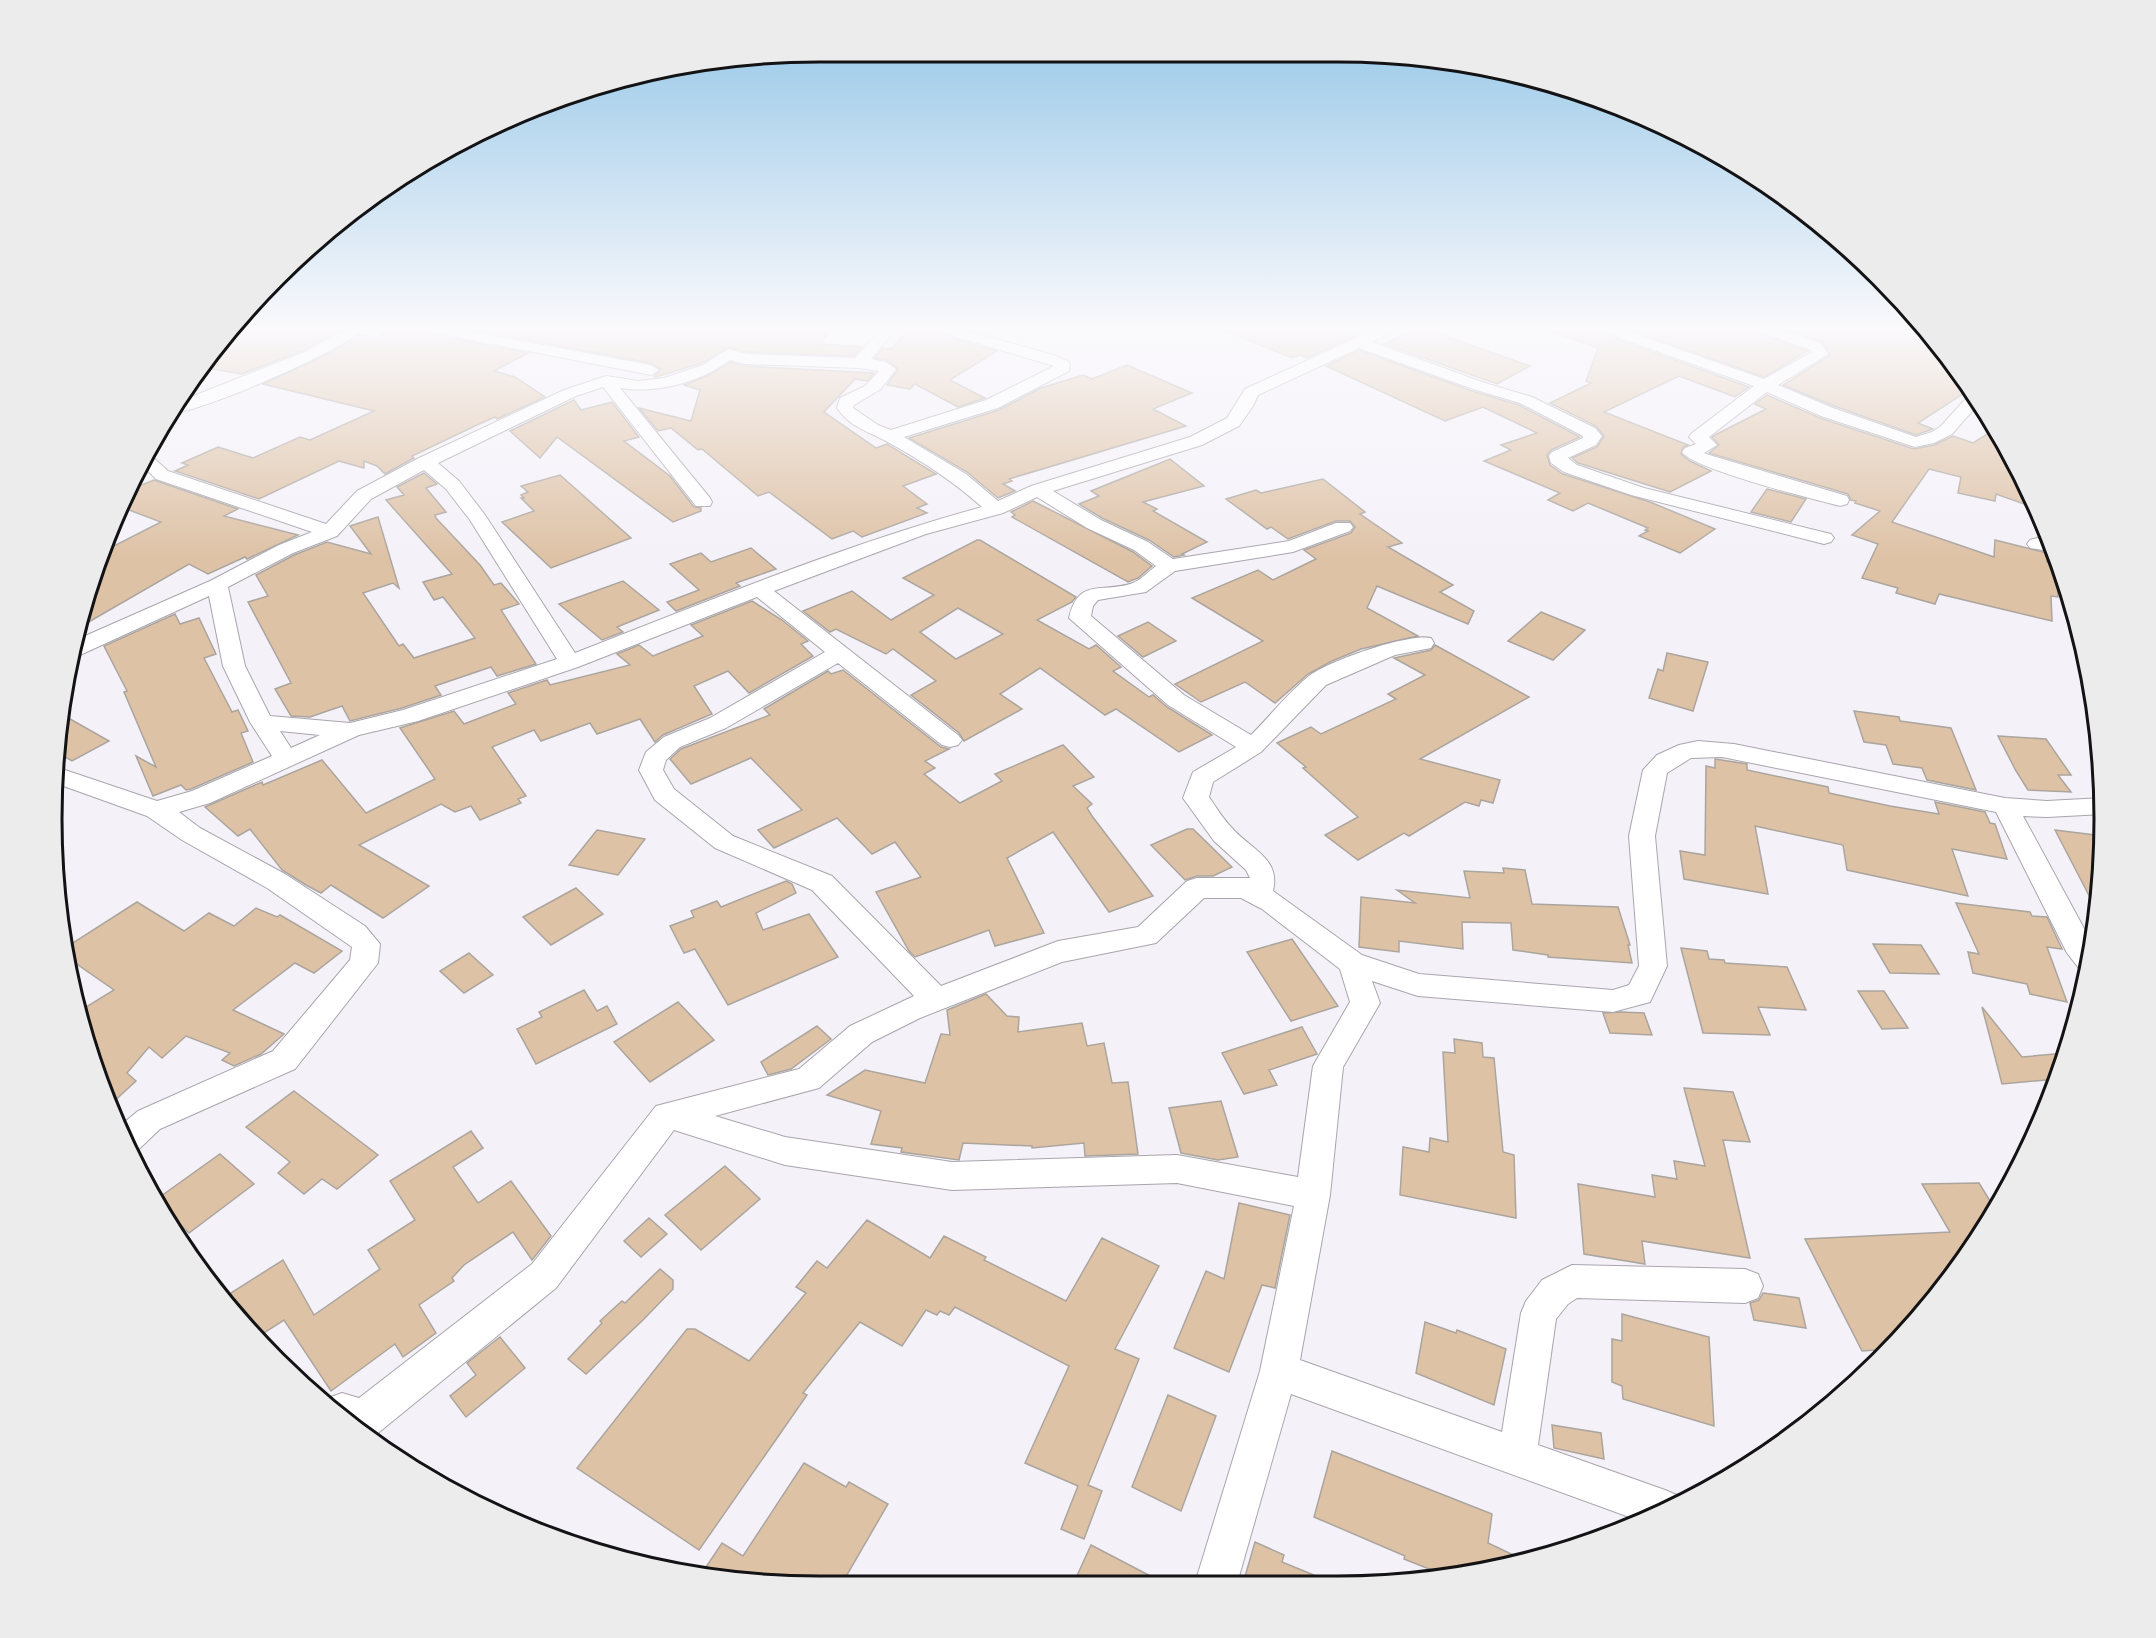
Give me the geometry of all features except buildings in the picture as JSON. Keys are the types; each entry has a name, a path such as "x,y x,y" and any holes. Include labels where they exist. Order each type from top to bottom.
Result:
{"street":[{"path":"82,646 218,585 286,549 330,532 364,495 425,462 546,404"},
{"path":"625,404 645,428 675,472 703,502"},
{"path":"846,404 845,408 851,416 872,429 890,436 960,478 996,509"},
{"path":"890,436 991,404"},
{"path":"167,817 201,797 351,730 410,716 570,662 864,549 919,530 996,509 1038,490 1196,441 1233,422 1246,404"},
{"path":"1535,404 1593,436 1590,441 1558,456 1560,464 1578,473 1675,502 1824,538"},
{"path":"1741,404 1698,437 1708,445 1691,452 1700,458 1840,500"},
{"path":"1810,404 1915,442 1929,441 1953,426 1970,404"},
{"path":"425,462 450,484 485,529 570,662"},
{"path":"151,464 162,475 330,532"},
{"path":"1038,490 1094,524 1141,546 1169,566"},
{"path":"1253,747 1176,700 1080,618 1083,604 1092,595 1139,588 1169,566 1293,546 1342,526"},
{"path":"218,585 234,666 262,722 286,758"},
{"path":"760,590 950,740"},
{"path":"1259,895 1263,878 1257,865 1223,836 1196,798 1202,778 1253,747 1318,680 1350,664 1389,650 1423,643"},
{"path":"839,653 718,723 672,742 655,757 651,770 664,794 724,842 822,883 937,1001"},
{"path":"262,722 351,730"},
{"path":"352,1415 364,1419 544,1276 667,1115 808,1079 861,1034 910,1010 1058,952 1146,936 1197,888 1245,888 1272,902 1352,963 1418,985 1613,1000 1640,994 1653,966 1642,836 1654,770 1661,762 1686,750 1704,747 1747,754 2005,806 2047,809 2094,807"},
{"path":"63,777 167,817 191,834 276,881 355,933 366,944 364,963 284,1060 149,1120 132,1136"},
{"path":"2005,806 2082,953"},
{"path":"1218,1576 1279,1371 1313,1195 1328,1066 1365,1004 1352,963"},
{"path":"667,1115 785,1151 952,1176 1177,1169 1313,1195"},
{"path":"1517,1458 1539,1313 1554,1292 1572,1281 1745,1286"},
{"path":"1279,1371 1654,1506"}]}
